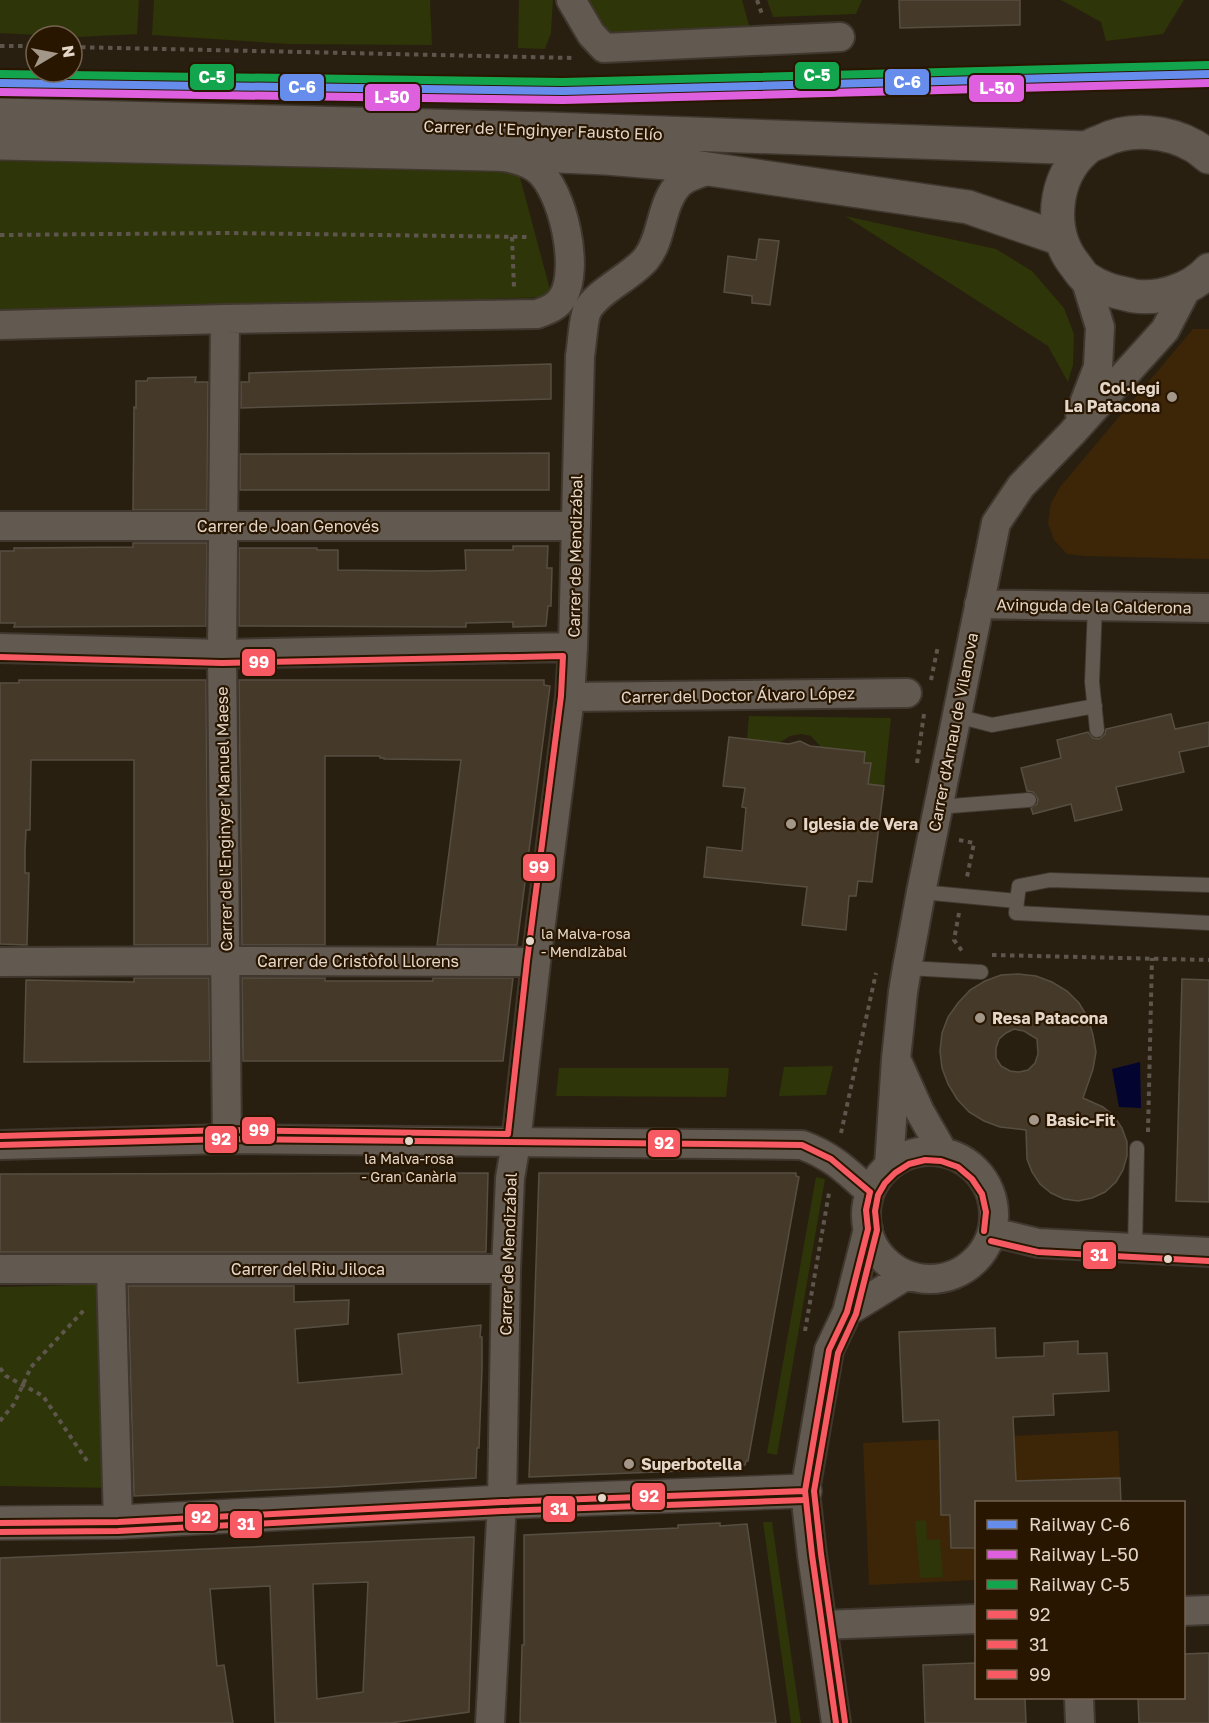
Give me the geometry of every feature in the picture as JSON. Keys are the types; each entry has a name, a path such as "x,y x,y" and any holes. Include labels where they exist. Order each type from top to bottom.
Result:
{"main road":[{"name":"Carrer de l'Enginyer Fausto Elío","path":"0,115 548,129 1086,148"},
{"path":"1198,278 1164,295 1140,297 1111,291 1085,278 1071,260 1061,239 1057,214 1060,190 1071,167 1086,148 1111,136 1141,131 1170,136 1195,146 1209,157"},
{"name":"Carrer de l'Enginyer Fausto Elío","path":"0,143 606,158 712,169 968,207 1061,239"},
{"path":"0,1523 118,1509 502,1502 805,1491"}],"street":[{"path":"572,0 591,34 604,48 840,37"},
{"name":"Carrer de l'Enginyer Fausto Elío","path":"493,154 522,160 538,171 550,184 558,202 566,234 570,262 568,286 562,299 552,309 526,315"},
{"name":"Carrer de Mendizábal","path":"490,1723 502,1502 510,1178 570,697 580,356 586,312 595,301 645,261 652,249 670,197 680,184 692,176 712,169"},
{"name":"Carrer d'Arnau de Vilanova","path":"1072,433 1098,366 1100,327 1085,278"},
{"name":"Carrer d'Arnau de Vilanova","path":"889,1166 903,992 996,523 1021,486 1165,330 1198,278"},
{"path":"0,325 526,315"},
{"name":"Carrer de Mendizábal","path":"526,315 553,318 565,326 573,336 580,356"},
{"name":"Carrer de l'Enginyer Manuel Maese","path":"225,319 222,654 226,1139"},
{"name":"Carrer de Joan Genovés","path":"0,526 576,526"},
{"name":"Avinguda de la Calderona","path":"979,604 1209,608"},
{"path":"0,648 222,654 573,648"},
{"name":"Carrer del Doctor Álvaro López","path":"570,697 907,693"},
{"name":"Carrer de Cristòfol Llorens","path":"0,962 536,962"},
{"path":"896,1059 920,1112 943,1152"},
{"path":"0,1145 226,1139 802,1145 835,1161 870,1192"},
{"path":"924,1151 943,1152 963,1159 979,1173 990,1190 995,1211 993,1232 984,1251 970,1266 951,1276 929,1280 907,1275 889,1265 875,1248 868,1229 866,1210 870,1192 878,1178 889,1166 905,1156 924,1151"},
{"path":"836,1723 805,1491 830,1350 847,1312 868,1229"},
{"path":"993,1232 1038,1243 1209,1252"},
{"name":"Carrer del Riu Jiloca","path":"0,1269 111,1275 506,1269"},
{"path":"111,1275 118,1509"},
{"path":"847,1312 907,1275"},
{"path":"1185,1611 1209,1610"},
{"path":"822,1625 975,1619"},
{"path":"1079,1699 1080,1723"}],"lane":[{"path":"1095,606 1092,682 1097,730"},
{"path":"957,716 992,725 1095,706"},
{"path":"938,807 1029,800"},
{"path":"1209,885 1050,880 1019,886 1016,913 1209,923"},
{"path":"921,892 1017,901"},
{"path":"907,968 981,972"},
{"path":"1135,1248 1137,1148"}],"path":[{"path":"0,46 24,46"},
{"path":"84,47 592,58 604,48"},
{"path":"0,235 226,233 531,237"},
{"path":"512,237 526,315"},
{"path":"1148,1134 1152,958"},
{"path":"0,1421 14,1404 30,1367 111,1275"},
{"path":"0,1368 6,1376 43,1396 118,1509"}],"shaded area":[{"name":"Col·legi La Patacona","path":"1193,329 1209,329 1209,559 1067,554 1054,540 1048,523 1051,503 1060,487"},
{"path":"1140,1062 1141,1108 1119,1107 1112,1069"},
{"path":"1118,1431 1121,1501 975,1501 975,1580 869,1585 863,1443"}],"green space":[{"path":"0,0 139,0 137,34 84,37 84,24 24,24 24,34 0,33"},
{"path":"154,0 430,0 432,45 289,44 152,35"},
{"path":"519,0 553,0 551,33 545,49 518,48"},
{"path":"585,0 742,0 749,25 747,31 610,38"},
{"path":"767,0 862,0 856,14 773,17"},
{"path":"1061,0 1184,0 1163,34 1106,41 1101,22"},
{"path":"0,158 518,170 552,297 0,313"},
{"path":"845,216 996,249 1032,271 1064,308 1074,334 1073,365 1068,382 1048,346"},
{"path":"749,716 891,718 884,786 861,784 862,777 869,777 871,764 864,763 865,752 821,747 811,736 801,734 790,736 779,743 747,739"},
{"path":"833,1066 826,1095 779,1096 784,1067"},
{"path":"559,1068 729,1068 726,1097 556,1096"},
{"path":"816,1177 825,1179 777,1455 767,1453"},
{"path":"108,1284 113,1488 0,1486 0,1287"},
{"path":"926,1520 927,1540 940,1539 943,1577 920,1578 915,1521"},
{"path":"763,1522 772,1522 801,1723 791,1723"}],"building":[{"path":"899,0 1020,0 1020,25 900,28"},
{"path":"759,239 779,241 770,305 752,303 752,296 724,292 728,256 756,260"},
{"path":"551,364 551,399 241,408 241,382 249,382 249,373"},
{"path":"196,377 195,382 208,382 207,510 133,510 136,381 147,381 148,378"},
{"path":"549,453 549,490 240,490 240,454"},
{"path":"133,543 207,543 206,626 14,627 15,623 0,623 0,551 14,551 14,548 133,547"},
{"path":"513,546 548,546 547,568 552,568 551,606 548,606 546,626 513,627 513,622 466,623 466,627 239,626 239,548 338,550 338,570 429,571 466,570 465,550 513,550"},
{"path":"19,680 206,680 208,945 134,945 134,760 31,760 30,830 26,830 25,850 25,873 29,873 27,945 0,944 0,683 19,683"},
{"path":"239,680 544,680 544,685 550,686 517,945 437,945 461,760 325,756 325,945 242,945"},
{"path":"1171,714 1175,729 1209,722 1209,746 1179,752 1184,772 1116,787 1122,810 1075,821 1071,804 1033,814 1031,808 1037,804 1038,799 1033,792 1027,791 1021,768 1061,758 1057,740 1088,732 1093,738 1099,739 1105,734 1106,729"},
{"name":"Iglesia de Vera","path":"729,737 789,744 800,741 810,746 865,752 864,763 871,763 868,784 884,786 872,882 858,881 856,896 849,896 846,930 802,925 807,887 704,877 707,847 742,851 746,808 742,807 745,788 723,786"},
{"path":"1001,975 1036,976 1052,982 1067,991 1079,1003 1088,1018 1096,1052 1083,1098 1103,1107 1114,1116 1127,1142 1127,1156 1116,1182 1105,1192 1092,1198 1078,1201 1064,1199 1051,1193 1040,1184 1032,1172 1027,1159 1026,1130 1000,1127 984,1121 969,1112 957,1099 948,1084 942,1068 940,1051 942,1033 948,1017 970,990","holes":["1014,1029 1024,1031 1037,1039 1038,1054 1035,1063 1028,1070 1010,1071 1001,1066 996,1058 999,1039"]},
{"path":"134,978 209,978 210,1061 24,1062 26,980 134,982"},
{"path":"242,978 433,981 433,978 513,978 503,1061 243,1061"},
{"path":"1182,979 1209,980 1209,1202 1176,1201"},
{"path":"488,1173 486,1252 0,1252 0,1174"},
{"path":"539,1173 796,1173 799,1177 748,1461 745,1465 733,1466 733,1469 529,1477"},
{"path":"128,1286 294,1286 294,1302 349,1300 348,1324 295,1329 298,1383 402,1374 398,1334 481,1325 482,1369 476,1478 134,1496"},
{"path":"995,1328 996,1358 1044,1356 1044,1343 1078,1341 1078,1354 1107,1353 1109,1391 1053,1394 1054,1415 1013,1417 1016,1481 1120,1478 1121,1501 975,1501 975,1548 951,1548 950,1515 941,1515 939,1420 903,1422 899,1332"},
{"path":"720,1523 720,1526 747,1524 776,1723 520,1723 522,1645 524,1645 524,1535 678,1528 678,1525"},
{"path":"474,1537 469,1712 390,1723 275,1723 270,1586 210,1589 217,1666 224,1665 233,1723 0,1723 0,1558","holes":["368,1582 363,1692 317,1699 313,1584"]},
{"path":"1209,1653 1209,1723 1139,1723 1138,1699 1185,1699 1185,1654"},
{"path":"975,1663 975,1699 1025,1699 1026,1723 925,1723 923,1665"}],"rail line":[{"name":"C-5","path":"0,74 563,82 1209,65"},
{"name":"C-6","path":"0,83 563,91 1209,74"},
{"name":"L-50","path":"0,92 563,100 1209,83"}],"transit line":[{"name":"99","path":"0,657 222,663 563,656 561,696 527,961 508,1134 227,1130 0,1136"},
{"name":"92","path":"0,1145 227,1139 802,1145 831,1159 870,1192"},
{"name":"31","path":"845,1722 814,1491 838,1353 856,1314 877,1230 875,1211 878,1195 885,1183 909,1164 925,1160 941,1161 958,1167 972,1179 982,1194 986,1212 984,1231"},
{"name":"92","path":"836,1723 805,1491 829,1350 847,1312 868,1229 866,1210 870,1192"},
{"name":"31","path":"991,1241 1038,1252 1209,1261"},
{"name":"92","path":"0,1523 118,1522 502,1502 805,1491"},
{"name":"31","path":"0,1532 118,1531 502,1511 805,1500"}],"place":[{"name":"Col·legi La Patacona","path":"1172,397"},
{"name":"Iglesia de Vera","path":"791,824"},
{"name":"la Malva-rosa - Mendizàbal","path":"530,941"},
{"name":"Resa Patacona","path":"980,1018"},
{"name":"Basic-Fit","path":"1034,1120"},
{"name":"la Malva-rosa - Gran Canària","path":"409,1141"},
{"name":"Superbotella","path":"629,1464"}]}
